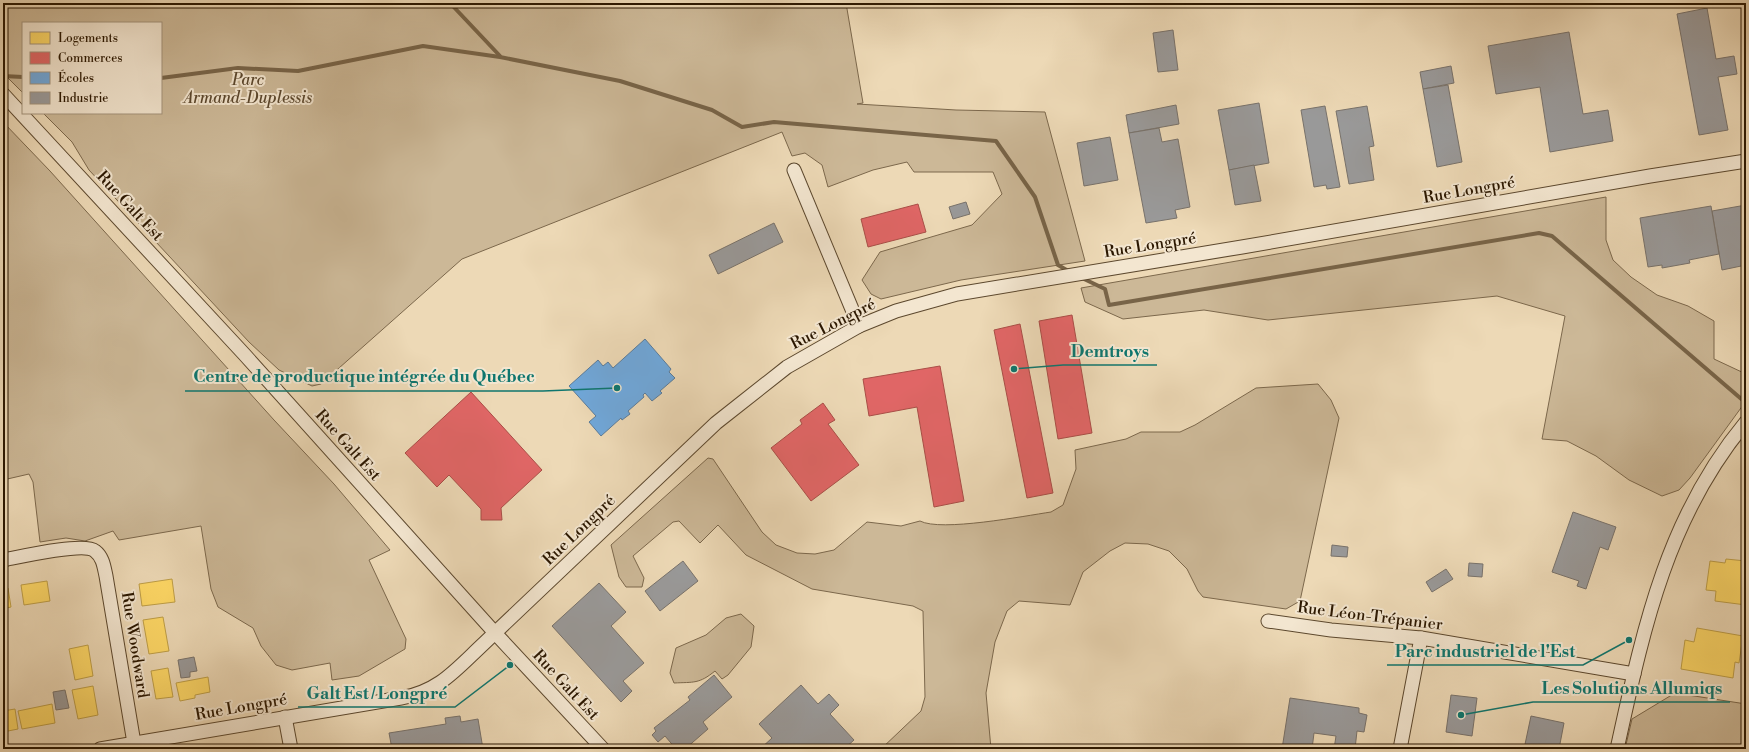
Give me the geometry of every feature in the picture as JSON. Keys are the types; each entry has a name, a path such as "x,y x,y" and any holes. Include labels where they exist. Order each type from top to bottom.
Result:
{"street":[{"name":"Rue Galt Est","path":"3,94 244,354 495,633 603,749"},
{"name":"Rue Longpré","path":"100,749 134,746 285,717 401,698 425,692 448,676 495,633 716,423 787,367 859,326 896,311 958,294 1249,246 1642,177 1746,161"},
{"path":"794,170 859,326"},
{"path":"1617,749 1648,615 1674,540 1705,482 1732,439 1746,422"},
{"name":"Rue Woodward","path":"3,560 74,548 87,548 94,550 99,555 106,576 134,746"},
{"name":"Rue Léon-Trépanier","path":"1268,621 1331,630 1421,638 1634,674"},
{"path":"1400,749 1421,638"},
{"path":"285,717 291,749"}],"green space":[{"name":"Parc Armand-Duplessis","path":"3,3 846,3 863,103 857,104 956,110 1045,112 1085,261 961,280 881,299 871,294 862,280 880,252 972,225 1002,194 993,172 914,172 907,162 873,170 828,187 822,165 805,153 792,156 782,132 462,259 321,384 312,386 279,370 249,342 89,170 72,142 44,114 162,114 162,22 22,22 22,92 3,73"},
{"path":"3,122 50,171 274,420 334,484 390,550 369,560 406,639 405,649 359,676 332,680 330,663 292,670 276,665 261,646 253,628 218,607 211,589 201,526 119,540 113,531 85,541 66,538 40,542 33,482 29,474 3,480"},
{"path":"1606,197 1606,240 1613,260 1631,277 1657,295 1688,306 1714,321 1714,359 1746,374 1746,401 1690,478 1679,490 1662,496 1629,480 1596,456 1567,441 1542,439 1565,316 1497,296 1268,320 1204,310 1123,319 1085,302 1081,288"},
{"path":"1318,384 1331,400 1339,418 1300,601 1286,609 1203,597 1198,591 1187,569 1169,551 1148,544 1125,543 1110,551 1083,572 1070,605 1019,601 1007,611 995,642 986,693 991,749 881,749 921,711 925,697 923,611 913,606 812,589 746,555 718,525 700,543 679,521 673,522 633,556 644,578 642,587 626,587 619,577 611,545 708,458 713,459 762,532 776,545 797,553 815,554 834,550 867,522 901,526 920,521 931,524 946,525 1003,520 1051,512 1063,505 1076,469 1075,450 1126,439 1141,432 1180,432 1195,425 1256,388"},
{"path":"741,614 754,626 751,647 728,675 722,679 715,671 696,682 674,683 670,673 676,648 706,635 726,618"},
{"path":"1675,693 1746,704 1746,749 1625,749 1632,719"}],"building: Logements":[{"path":"1726,559 1746,561 1746,605 1715,601 1716,591 1706,590 1710,561 1725,563"},
{"path":"172,579 175,602 142,606 139,584"},
{"path":"47,581 50,601 24,605 21,585"},
{"path":"8,588 11,607 3,609 3,589"},
{"path":"163,617 169,651 149,654 143,620"},
{"path":"1697,628 1743,636 1739,663 1735,662 1733,678 1681,669 1685,640 1694,642"},
{"path":"88,645 93,676 75,680 69,649"},
{"path":"168,668 173,697 156,699 151,671"},
{"path":"208,677 210,692 195,695 195,698 180,701 176,683"},
{"path":"93,686 98,715 78,719 72,690"},
{"path":"52,704 55,723 22,729 18,711"},
{"path":"15,709 18,729 3,732 3,711"}],"building: Commerces":[{"path":"918,204 926,232 868,247 861,219"},
{"path":"1072,315 1092,433 1058,439 1039,321"},
{"path":"1020,324 1053,493 1027,498 994,330"},
{"path":"940,366 964,501 934,507 917,407 869,416 863,379"},
{"path":"471,392 542,470 501,508 502,520 481,520 481,509 449,475 437,487 405,453"},
{"path":"823,403 835,420 828,424 859,465 811,501 771,448 802,424 800,420"}],"building: Écoles":[{"path":"645,339 671,369 669,372 675,378 660,391 662,393 652,401 645,393 643,395 644,397 628,411 630,414 622,420 621,418 601,436 589,422 596,416 569,386 598,360 603,366 608,362 613,368"}],"building: Industrie":[{"path":"1707,8 1716,59 1734,56 1737,74 1718,77 1728,130 1699,135 1677,14"},
{"path":"1173,30 1178,70 1158,72 1153,33"},
{"path":"1569,32 1583,114 1608,110 1613,141 1550,152 1540,87 1496,94 1488,46"},
{"path":"1451,66 1454,83 1423,89 1420,72"},
{"path":"1448,85 1462,162 1437,167 1423,89"},
{"path":"1259,103 1269,163 1229,170 1218,110"},
{"path":"1176,105 1179,124 1129,133 1126,115"},
{"path":"1325,106 1340,187 1327,189 1326,185 1314,187 1301,110"},
{"path":"1367,106 1374,146 1369,147 1374,180 1349,184 1336,111"},
{"path":"1159,128 1162,142 1178,139 1190,207 1175,210 1177,218 1146,223 1129,133"},
{"path":"1110,137 1118,180 1084,186 1077,143"},
{"path":"1254,165 1261,201 1235,205 1229,170"},
{"path":"966,202 970,214 953,219 949,207"},
{"path":"1746,205 1746,265 1722,270 1712,211"},
{"path":"1711,206 1719,254 1689,260 1690,263 1662,268 1662,265 1648,267 1640,218"},
{"path":"774,223 783,242 718,274 709,255"},
{"path":"1573,512 1616,527 1608,550 1600,547 1586,589 1577,586 1579,581 1552,572"},
{"path":"1332,545 1348,547 1347,557 1331,556"},
{"path":"683,561 698,581 660,611 645,591"},
{"path":"1469,563 1483,564 1482,577 1468,576"},
{"path":"1446,569 1453,579 1432,592 1426,582"},
{"path":"599,583 626,612 611,626 644,663 623,681 632,691 621,702 552,626"},
{"path":"194,657 197,671 190,672 190,677 181,678 178,660"},
{"path":"714,675 732,697 703,722 708,729 685,749 676,749 665,736 658,742 652,735 656,731 654,728 690,700 688,697"},
{"path":"801,685 818,704 829,694 839,705 830,714 854,740 844,749 760,749 772,738 759,724"},
{"path":"65,690 69,708 56,710 53,692"},
{"path":"1451,695 1477,698 1472,736 1446,732"},
{"path":"1290,698 1359,708 1359,713 1367,715 1364,732 1357,731 1355,749 1334,749 1336,736 1314,733 1312,749 1282,749"},
{"path":"460,716 461,722 478,719 483,749 392,749 389,733 446,724 445,718"},
{"path":"1531,716 1564,723 1559,749 1524,749"}],"waterway":[{"path":"450,3 500,56"},
{"path":"162,78 238,68 298,71 423,46 500,57 620,81 712,110 742,127 774,122 996,141 1035,197 1058,265 1070,272"},
{"path":"3,76 22,77"},
{"path":"1082,278 1105,289 1109,305 1539,233 1552,236 1746,403"}],"place":[{"name":"Demtroys","path":"1014,369"},
{"name":"Centre de productique intégrée du Québec","path":"617,388"},
{"name":"Parc industriel de l'Est","path":"1629,640"},
{"name":"Galt Est / Longpré","path":"510,665"},
{"name":"Les Solutions Allumiqs","path":"1461,715"}]}
